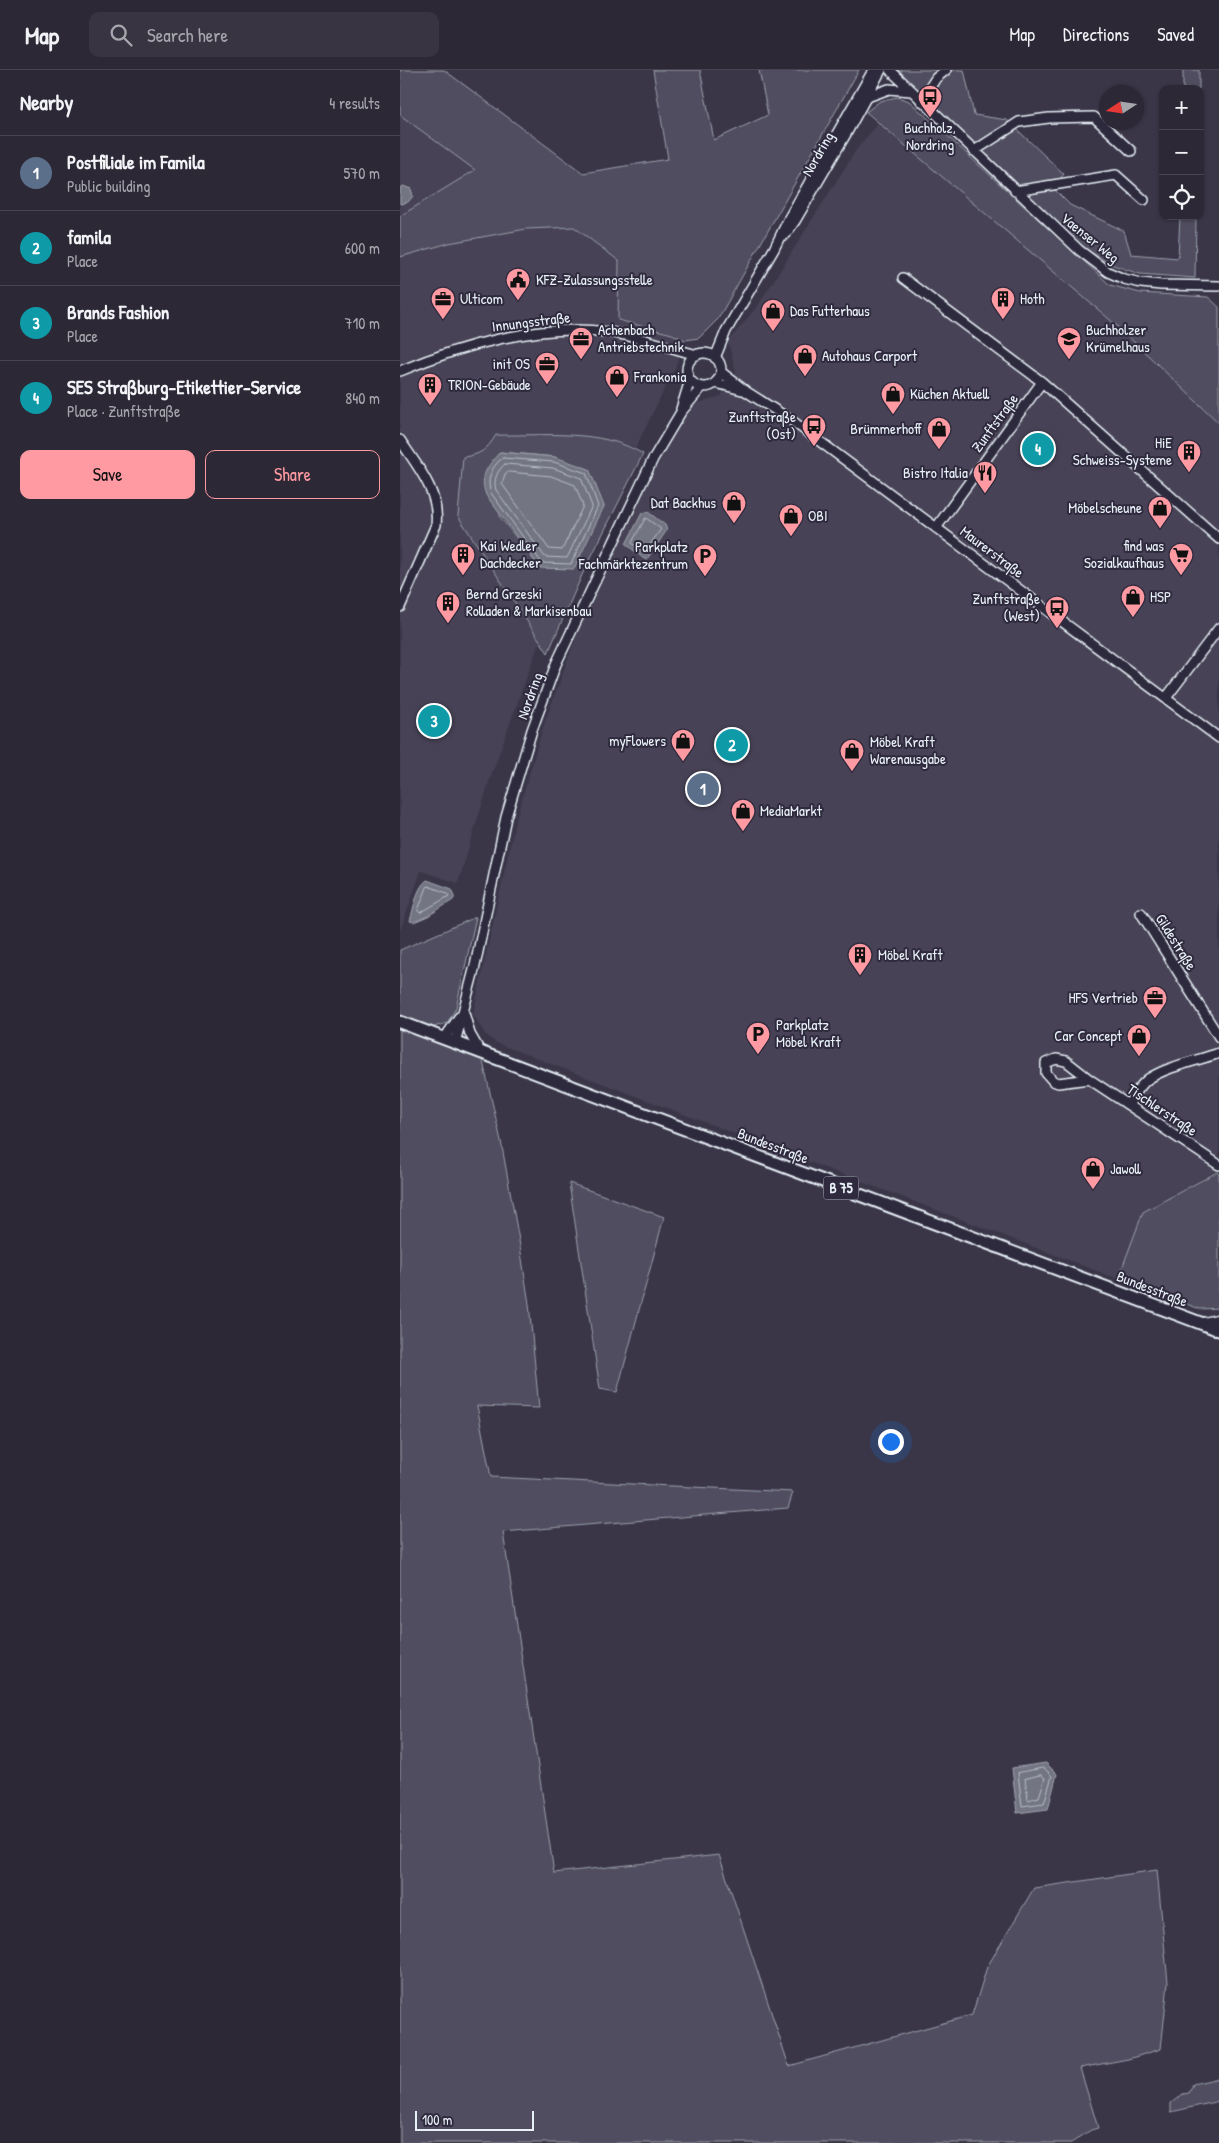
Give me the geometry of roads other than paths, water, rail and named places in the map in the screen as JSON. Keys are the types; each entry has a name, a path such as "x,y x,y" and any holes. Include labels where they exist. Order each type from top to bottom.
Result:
{"main road":[{"name":"Bundesstraße","path":"400,1022 1219,1330"}],"street":[{"name":"Nordring","path":"711,356 774,249 788,218 871,74 876,70"},
{"name":"Nordring","path":"774,249 795,221 867,97 880,70"},
{"name":"Vaenser Weg","path":"890,70 1015,191 1079,250 1108,272 1141,283 1219,286"},
{"path":"921,100 936,78 946,70"},
{"path":"867,97 889,89 912,91"},
{"path":"974,151 1019,122 1049,118 1094,117 1131,151"},
{"path":"1015,191 1116,175 1144,200"},
{"path":"903,278 1042,382 1219,538"},
{"name":"Innungsstraße","path":"400,372 441,355 511,336 584,330 646,340 697,355"},
{"name":"Innungsstraße","path":"668,348 688,364"},
{"path":"688,364 697,355 711,356 719,362 721,372 716,383 707,387 702,387 690,380"},
{"name":"Nordring","path":"681,412 690,380 687,369 688,364"},
{"name":"Maurerstraße","path":"721,372 747,392 791,420 1219,738"},
{"name":"Zunftstraße","path":"936,528 1042,382"},
{"name":"Maurerstraße","path":"716,383 747,392"},
{"name":"Nordring","path":"450,1041 464,1010 475,966 500,841 517,776 556,664 653,459 681,412 702,387"},
{"path":"400,440 429,486 438,512 436,525 400,607"},
{"path":"1166,698 1219,628"},
{"name":"Gildestraße","path":"1141,913 1219,1037"},
{"name":"Nordring","path":"464,1010 470,1034 481,1053"},
{"path":"1129,1104 1138,1090 1148,1080 1162,1072 1219,1053"},
{"name":"Tischlerstraße","path":"1089,1079 1219,1165"},
{"path":"1201,1323 1219,1319"}],"water":[{"path":"403,186 411,189 413,196 408,202 400,204 400,188"},
{"path":"500,452 555,457 589,469 604,506 574,569 540,568 486,495 483,482 484,477 491,462"},
{"path":"648,512 665,525 667,530 647,559 644,559 626,544 642,513"},
{"path":"427,880 452,889 455,896 453,900 428,916 414,922 410,921 420,888"},
{"path":"1046,1763 1057,1774 1048,1809 1017,1813 1012,1768"}],"place":[{"name":"Buchholz, Nordring","path":"930,118"},
{"name":"KFZ-Zulassungsstelle","path":"518,301"},
{"name":"Ulticom","path":"443,320"},
{"name":"Hoth","path":"1003,320"},
{"name":"Das Futterhaus","path":"773,332"},
{"name":"Achenbach Antriebstechnik","path":"581,360"},
{"name":"Buchholzer Krümelhaus","path":"1069,360"},
{"name":"Autohaus Carport","path":"805,377"},
{"name":"init OS","path":"547,385"},
{"name":"Frankonia","path":"617,398"},
{"name":"TRION-Gebäude","path":"430,406"},
{"name":"Küchen Aktuell","path":"893,415"},
{"name":"Zunftstraße (Ost)","path":"814,447"},
{"name":"SES Straßburg-Etikettier-Service","path":"1038,449"},
{"name":"Brümmerhoff","path":"939,450"},
{"name":"HiE Schweiss-Systeme","path":"1189,473"},
{"name":"Bistro Italia","path":"985,494"},
{"name":"Dat Backhus","path":"734,524"},
{"name":"Möbelscheune","path":"1160,529"},
{"name":"OBI","path":"791,537"},
{"name":"Kai Wedler Dachdecker","path":"463,576"},
{"name":"find was Sozialkaufhaus","path":"1181,576"},
{"name":"Parkplatz Fachmärktezentrum","path":"705,577"},
{"name":"HSP","path":"1133,618"},
{"name":"Bernd Grzeski Rolladen & Markisenbau","path":"448,624"},
{"name":"Zunftstraße (West)","path":"1057,629"},
{"name":"Brands Fashion","path":"434,721"},
{"name":"famila","path":"732,745"},
{"name":"myFlowers","path":"683,762"},
{"name":"Möbel Kraft Warenausgabe","path":"852,772"},
{"name":"Postfiliale im Famila","path":"703,789"},
{"name":"MediaMarkt","path":"743,832"},
{"name":"Möbel Kraft","path":"860,976"},
{"name":"HFS Vertrieb","path":"1155,1019"},
{"name":"Parkplatz Möbel Kraft","path":"758,1055"},
{"name":"Car Concept","path":"1139,1057"},
{"name":"Jawoll","path":"1093,1190"}]}
